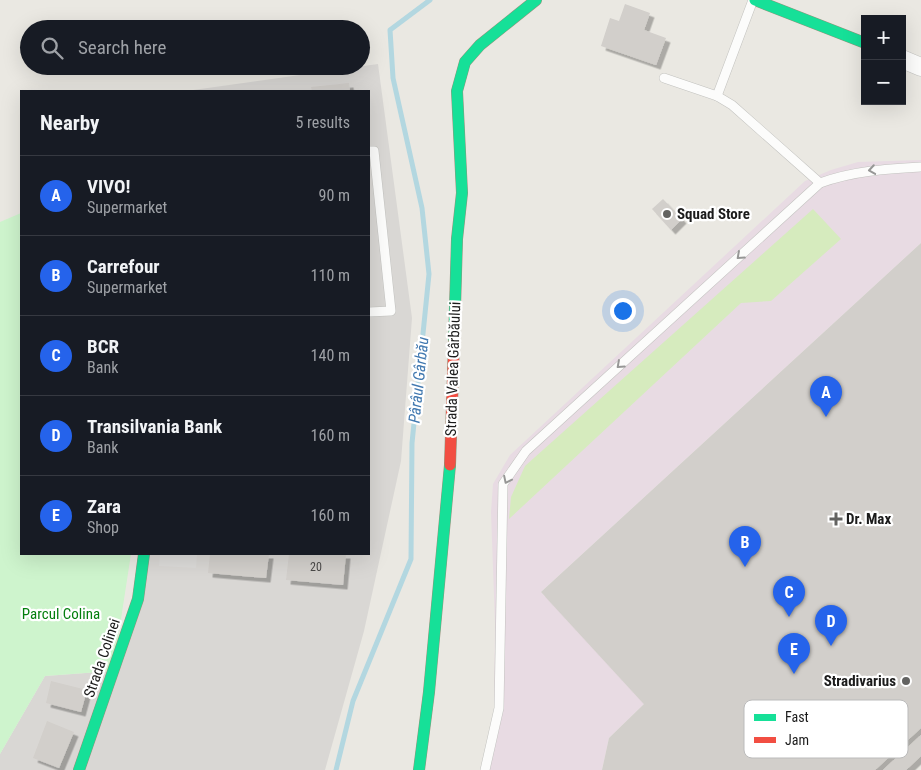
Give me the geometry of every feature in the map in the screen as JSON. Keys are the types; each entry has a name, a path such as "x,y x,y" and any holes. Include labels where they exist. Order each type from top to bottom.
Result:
{"street":[{"name":"Strada Valea Gârbăului","path":"419,770 429,692 449,491 457,239 462,193 457,90 465,62 480,45 536,0"},
{"path":"754,0 861,41"},
{"path":"904,60 921,67"},
{"name":"Strada Colinei","path":"79,770 138,599 144,555"}],"lane":[{"path":"716,96 754,0"},
{"path":"664,78 716,96 732,105 820,183"},
{"path":"370,151 374,151 390,311 370,312"},
{"path":"486,770 499,708 503,484 526,451 820,183 846,175 884,169 921,167"}],"shaded area":[{"path":"378,64 412,318 401,461 364,631 325,770 0,770 0,754 45,676 113,671 144,555 370,555 370,90 193,90 300,75 370,75 370,65"},
{"path":"921,160 921,243 541,592 644,704 609,738 602,770 481,770 494,711 495,624 491,512 493,484 510,455 805,181 831,170 858,162"},
{"path":"160,555 197,555 196,568 159,566"}],"green space":[{"path":"813,209 841,239 771,301 741,303 509,519 511,497 525,466"},
{"name":"Parcul Colina","path":"20,213 20,555 131,555 113,671 45,676 0,754 0,222"}],"building":[{"path":"625,4 650,13 644,30 666,38 656,65 601,46 610,18 619,21"},
{"path":"349,83 350,90 312,90 311,87"},
{"name":"Squad Store","path":"663,199 682,219 671,230 652,209"},
{"path":"921,243 921,728 908,740 908,700 744,700 744,758 888,758 875,770 602,770 609,738 644,704 541,592"},
{"path":"210,555 269,555 266,578 208,573"},
{"path":"289,555 346,555 343,585 286,580"},
{"path":"51,681 87,690 81,712 46,703"},
{"path":"47,721 74,732 59,768 33,758"},
{"path":"921,735 921,756 906,770 883,770 896,758 908,758 908,747"}],"waterway":[{"name":"Pârâul Gârbău","path":"336,770 353,701 411,559 412,443 429,274 422,208 393,78 390,30 430,0"}],"traffic: fast":[{"path":"454,342 457,239 462,193 457,91 465,62 480,45 536,0"},
{"path":"755,0 861,41"},
{"path":"419,770 429,692 450,465"},
{"path":"79,770 138,599 144,555"}],"traffic: jam":[{"path":"450,465 454,342"}],"place":[{"name":"Squad Store","path":"667,214"},
{"name":"VIVO!","path":"826,417"},
{"name":"Dr. Max","path":"836,519"},
{"name":"Carrefour","path":"745,567"},
{"name":"BCR","path":"789,617"},
{"name":"Transilvania Bank","path":"831,646"},
{"name":"Zara","path":"794,674"},
{"name":"Stradivarius","path":"906,681"}]}
